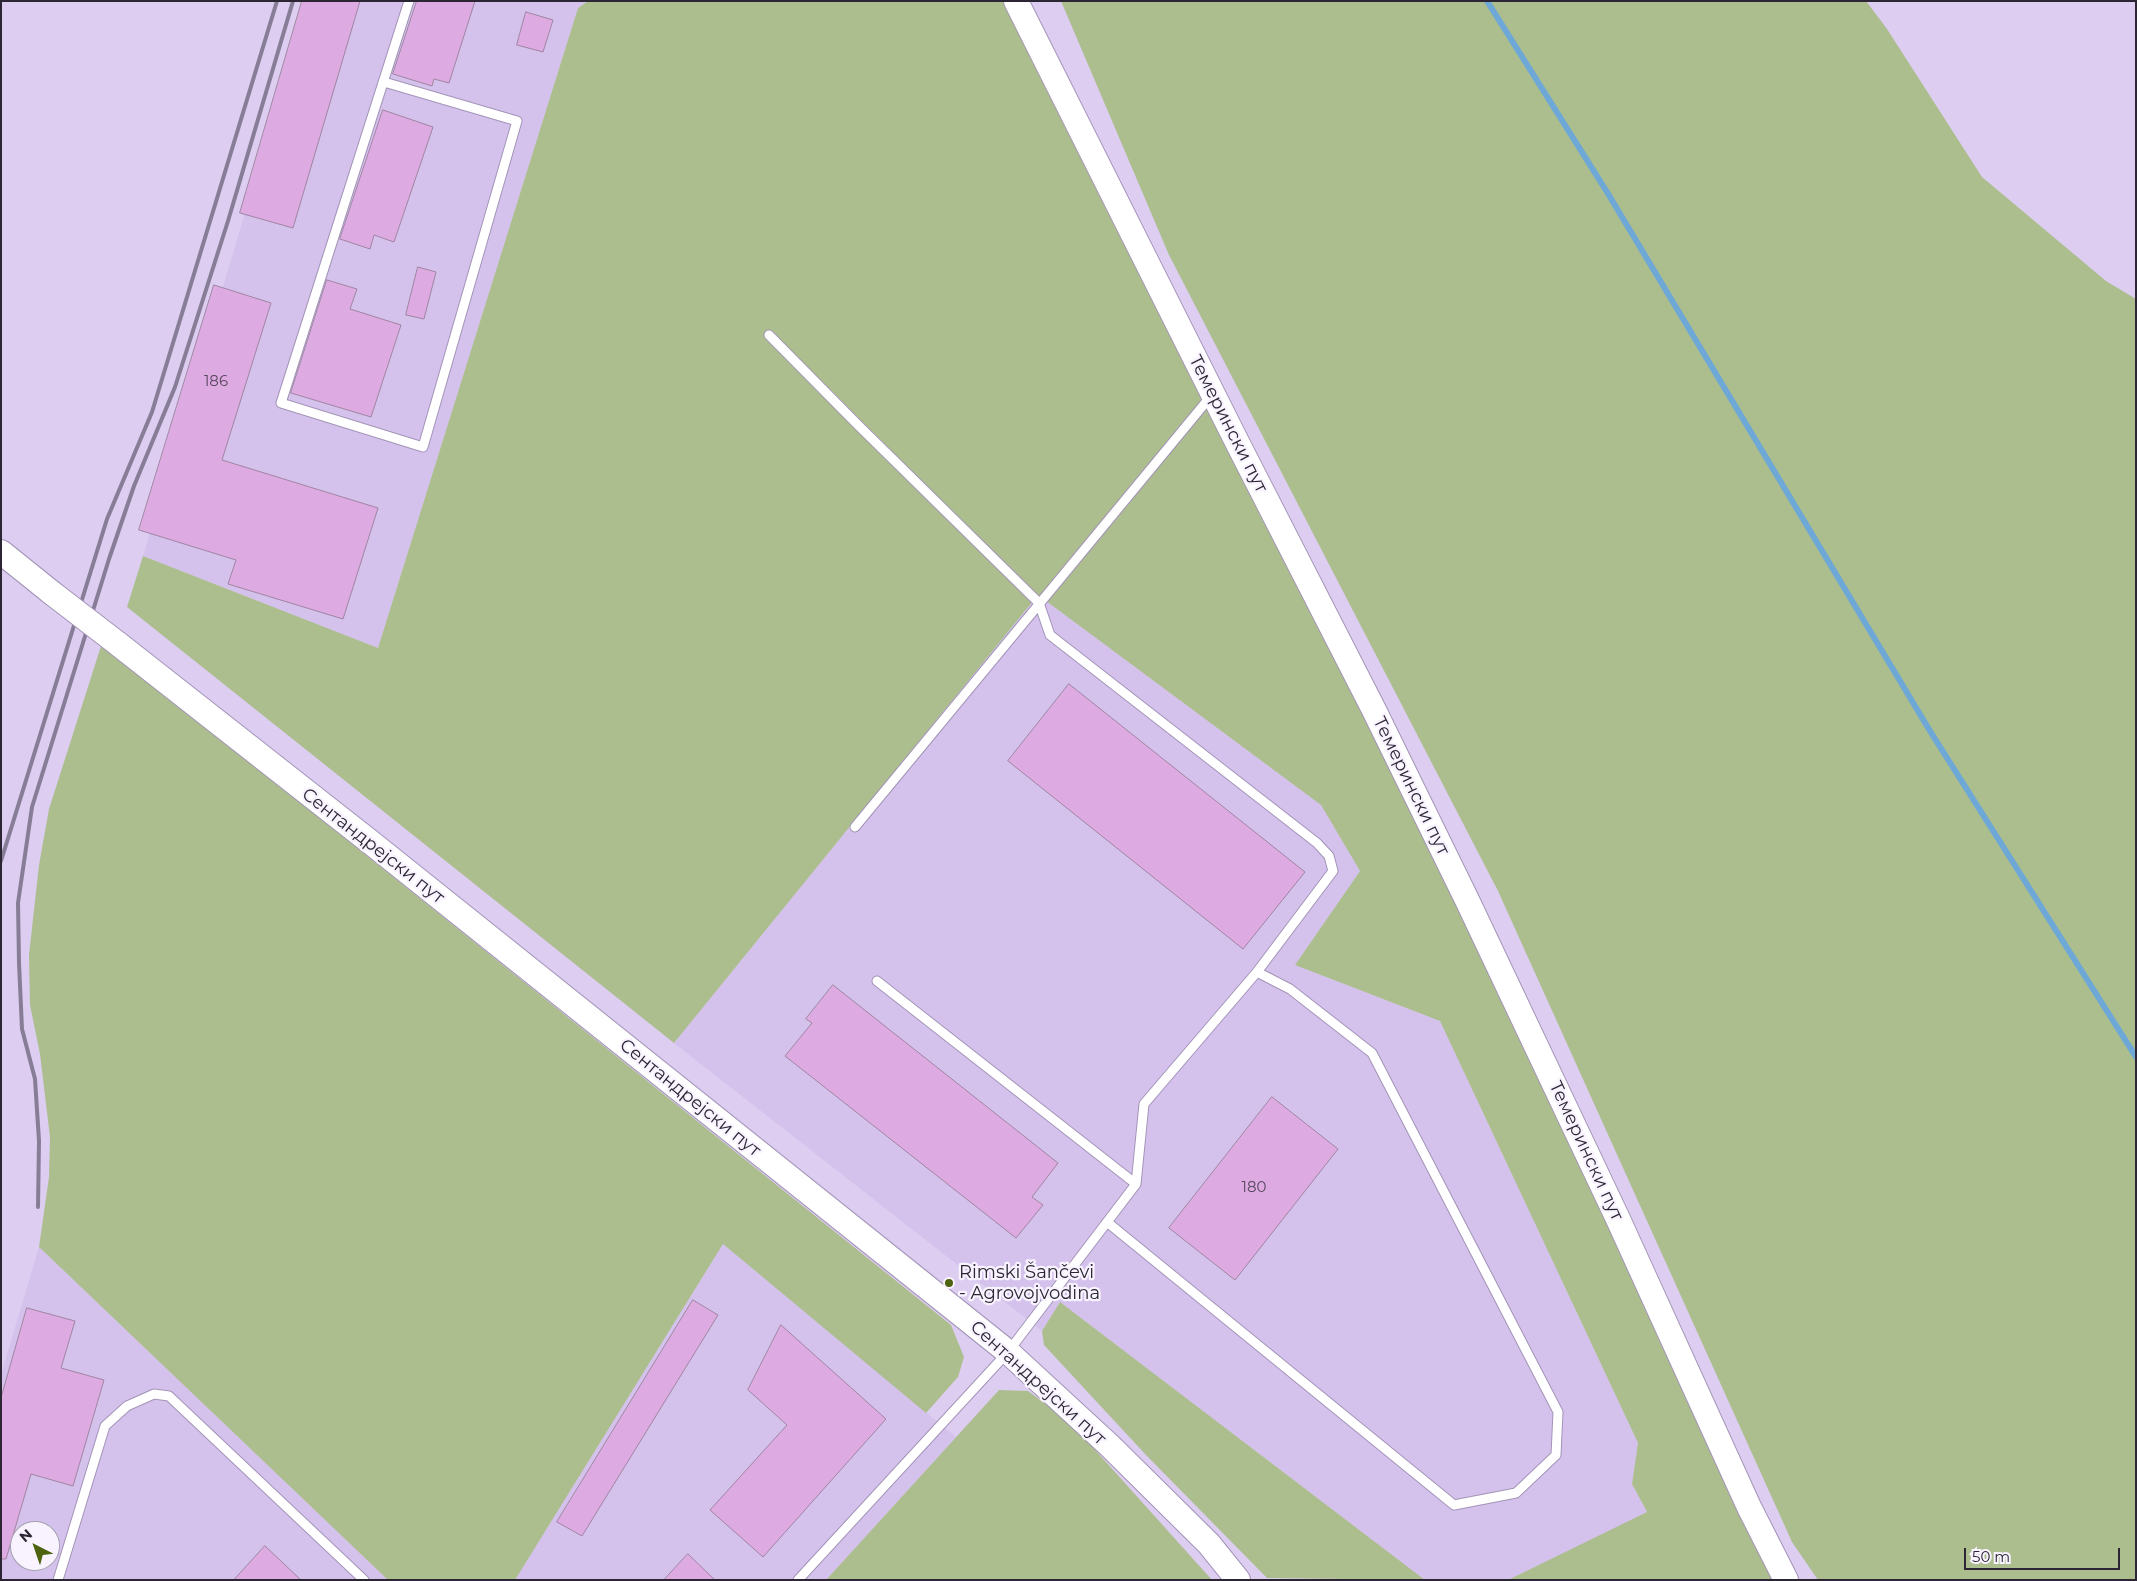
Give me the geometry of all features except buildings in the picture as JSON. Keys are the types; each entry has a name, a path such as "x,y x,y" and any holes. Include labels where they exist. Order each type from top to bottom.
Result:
{"main road":[{"name":"Темерински пут","path":"1016,1 1212,394 1374,710 1468,902 1618,1219 1749,1507 1786,1580"},
{"name":"Сентандрејски пут","path":"1,552 369,841 1008,1352 1110,1446 1202,1537 1221,1557 1238,1580"}],"lane":[{"path":"384,82 517,121 423,447 281,403 409,1"},
{"path":"769,335 858,426 1039,603 1050,635 1317,843 1329,856 1333,871 1257,972 1144,1104 1136,1184 1008,1352 798,1580"},
{"path":"855,827 1212,394"},
{"path":"1107,1222 1454,1505 1516,1493 1556,1455 1558,1412 1372,1053 1290,989 1257,972"},
{"path":"877,981 1136,1184"},
{"path":"58,1580 105,1426 127,1406 154,1394 169,1396 364,1580"}],"shaded area":[{"path":"308,1 588,1 578,8 378,648 143,556"},
{"path":"1038,595 1321,805 1360,871 1295,965 1440,1021 1638,1443 1632,1484 1647,1513 1508,1580 1425,1580 1060,1302 1042,1331 674,1043"},
{"path":"723,1244 956,1437 826,1580 515,1580"},
{"path":"39,1247 388,1580 1,1580 1,1375"}],"green space":[{"path":"588,1 1020,1 1784,1580 1508,1580 1647,1512 1632,1484 1638,1443 1440,1021 1295,965 1360,871 1321,805 1038,595 674,1043 127,607 143,556 378,648 578,8"},
{"path":"1061,1 1866,1 1887,29 1982,177 2106,281 2136,299 2136,1580 1818,1580 1792,1542 1498,891 1169,255"},
{"path":"102,643 951,1325 964,1357 958,1377 926,1413 723,1244 515,1580 388,1580 39,1247 49,1177 50,1137 40,1054 30,1005 29,955 39,865 49,809"},
{"path":"1060,1302 1425,1580 1267,1578 1146,1455 1044,1345 1042,1331"},
{"path":"999,1390 1028,1391 1071,1423 1212,1580 826,1580"}],"waterway":[{"path":"1487,1 1607,192 1930,731 2136,1057"}],"railway":[{"path":"1,861 107,519 152,412 277,1"},
{"path":"38,1207 39,1141 35,1079 22,1029 18,903 32,807 109,559 134,486 175,387 228,221 293,1"}],"place":[{"name":"Rimski Šančevi - Agrovojvodina","path":"949,1283"}]}
